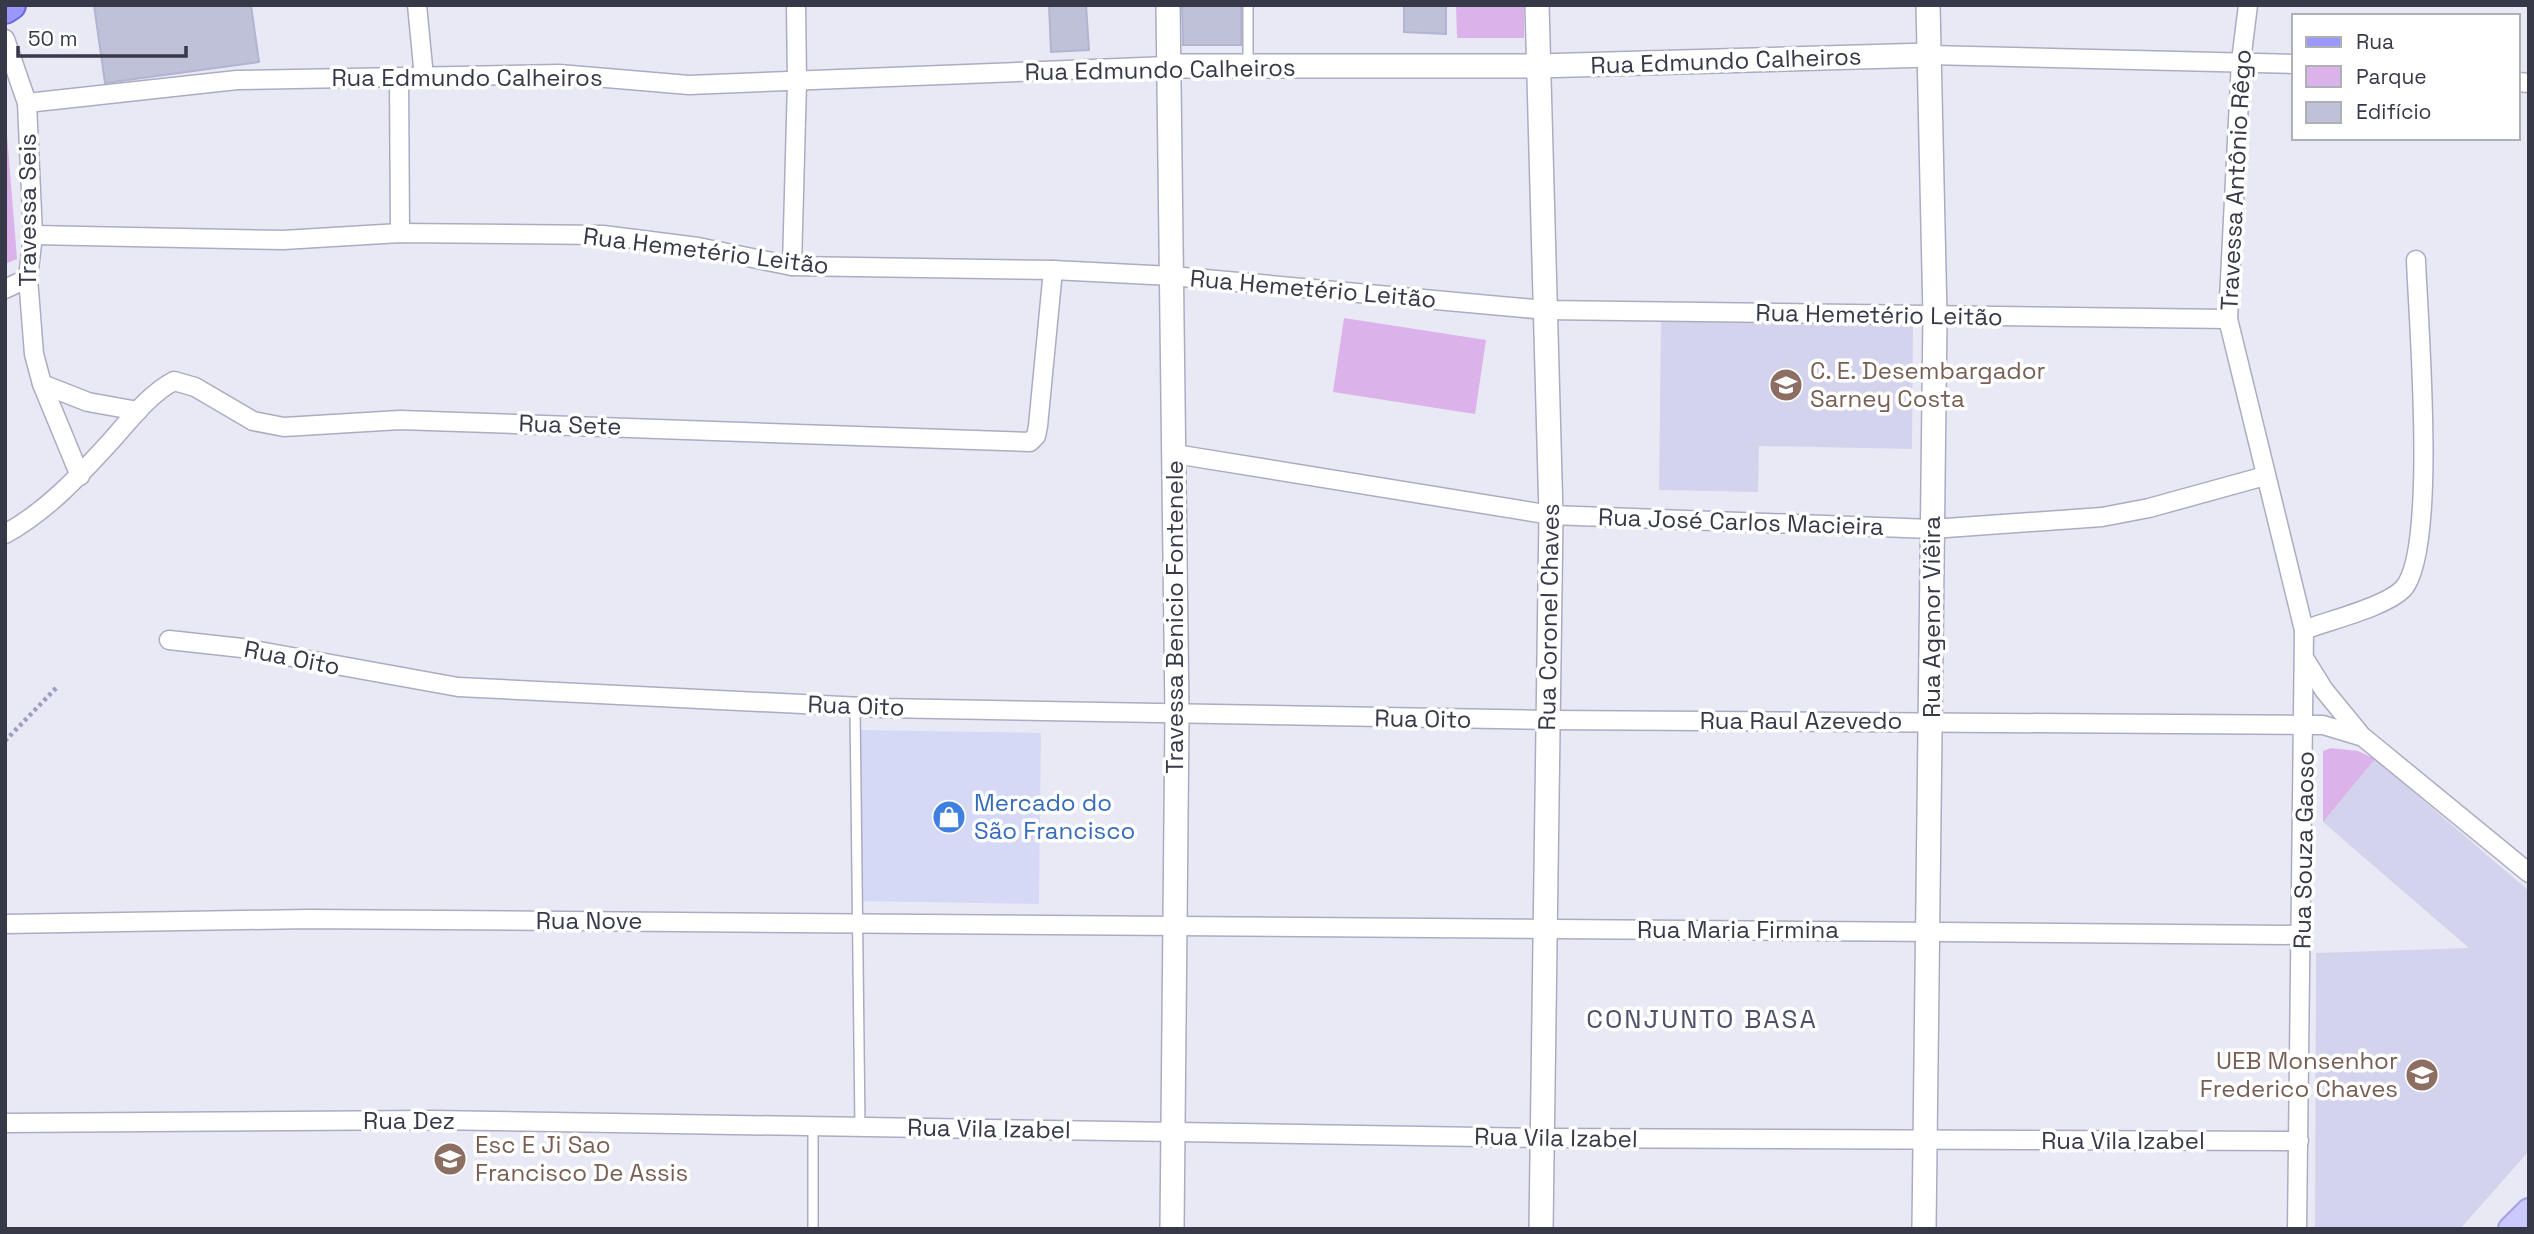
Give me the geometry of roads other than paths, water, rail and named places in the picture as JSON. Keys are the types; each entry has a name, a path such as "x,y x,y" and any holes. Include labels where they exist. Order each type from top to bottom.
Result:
{"main road":[{"path":"5,9 12,5"},
{"path":"2511,1229 2529,1211"}],"street":[{"path":"417,5 424,77"},
{"path":"792,266 797,82 796,5"},
{"name":"Travessa Benicio Fontenele","path":"1168,5 1177,715 1172,1229"},
{"name":"Rua Coronel Chaves","path":"1537,5 1551,515 1541,1229"},
{"name":"Rua Agenor Viêira","path":"1924,1229 1930,930 1935,316 1927,5"},
{"name":"Travessa Antônio Rêgo","path":"2248,5 2241,61 2228,319 2265,476"},
{"name":"Travessa Seis","path":"5,39 27,103 33,235 28,278 34,354 42,384 79,476"},
{"name":"Rua Edmundo Calheiros","path":"27,103 237,80 559,74 689,85 1168,66 1537,66 1929,55 2292,64"},
{"path":"399,79 400,233"},
{"name":"Rua Hemetério Leitão","path":"33,235 284,240 400,233 603,235 698,247 792,266 1053,270 1172,276 1545,310 2228,319"},
{"path":"2304,630 2389,598 2403,589 2412,575 2422,516 2423,439 2416,260"},
{"name":"Rua Sete","path":"5,534 29,521 79,476 138,411 174,381 195,387 253,421 284,427 400,420 773,431 1019,444 1030,442 1036,436 1053,270"},
{"path":"5,289 28,278"},
{"path":"42,384 88,402 138,411"},
{"name":"Rua José Carlos Macieira","path":"1175,454 1551,515 1932,529 2102,517 2149,508 2265,476"},
{"name":"Rua Souza Gaoso","path":"2265,476 2304,630 2303,935 2297,1229"},
{"name":"Rua Oito","path":"169,640 242,648 458,687 855,707 1549,720"},
{"path":"2305,659 2324,690 2362,737 2529,873"},
{"name":"Rua Raul Azevedo","path":"1549,720 2305,723 2340,728 2362,737"},
{"name":"Rua Nove","path":"5,923 308,919 1174,925"},
{"name":"Rua Maria Firmina","path":"1174,925 2303,935"},
{"name":"Rua Dez","path":"5,1123 432,1121 813,1127"},
{"name":"Rua Vila Izabel","path":"813,1127 1542,1138 2299,1141"}],"lane":[{"path":"1248,5 1248,67"},
{"path":"855,707 860,1128"},
{"path":"813,1127 813,1229"}],"place":[{"name":"C. E. Desembargador Sarney Costa","path":"1786,385"},
{"name":"Mercado do São Francisco","path":"949,817"},
{"name":"UEB Monsenhor Frederico Chaves","path":"2422,1075"},
{"name":"Esc E Ji Sao Francisco De Assis","path":"450,1159"}],"district":[{"name":"CONJUNTO BASA","path":"1702,1019"}]}
